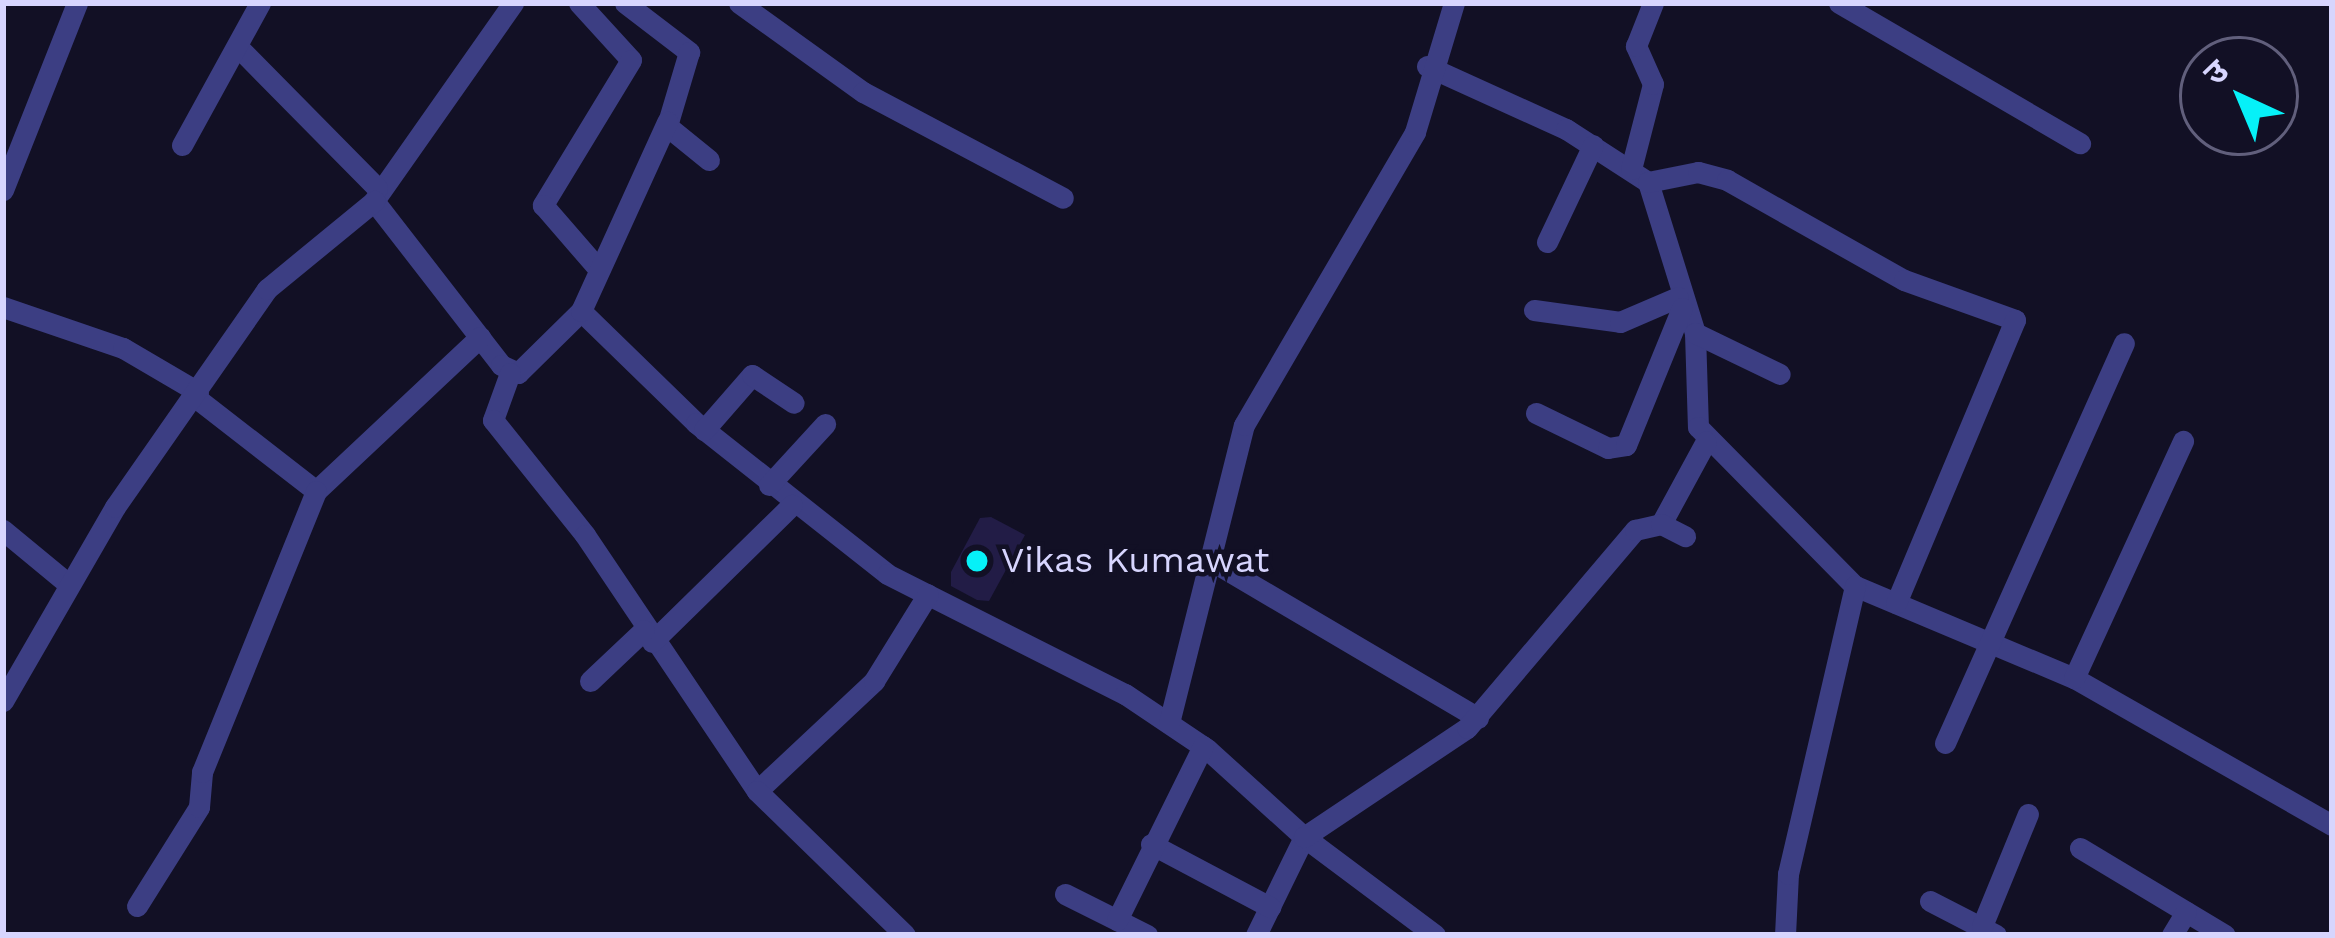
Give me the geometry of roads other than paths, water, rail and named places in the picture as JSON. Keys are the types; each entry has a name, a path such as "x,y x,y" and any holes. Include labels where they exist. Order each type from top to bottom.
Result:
{"street":[{"path":"3,190 77,3"},
{"path":"182,146 260,3"},
{"path":"625,3 691,57 667,122 595,265 580,311 511,373 493,420 757,791 905,935"},
{"path":"739,3 863,92 1064,198"},
{"path":"1169,723 1244,425 1415,132 1427,66 1454,3"},
{"path":"1653,3 1636,46 1653,84 1640,176 1680,302 1695,334 1691,406 1706,441 1765,486 1856,586 2074,678 2332,825"},
{"path":"1839,3 2080,143"},
{"path":"3,701 67,584 267,289 376,195 512,4"},
{"path":"588,8 631,65 543,207 595,265"},
{"path":"238,47 376,195 479,337 511,373"},
{"path":"1427,66 1593,145 1640,176 1675,172 1727,180 1904,280 2015,320 1896,603"},
{"path":"667,122 709,160"},
{"path":"1547,242 1593,145"},
{"path":"1534,310 1620,322 1680,302"},
{"path":"1536,413 1608,448 1626,445 1680,302"},
{"path":"3,307 123,349 197,394 316,491"},
{"path":"580,311 704,430 792,505 928,594 1169,723 1203,746 1304,837 1435,935"},
{"path":"1695,334 1780,374"},
{"path":"137,906 199,807 202,772 316,491 479,337"},
{"path":"1945,743 2124,343"},
{"path":"704,430 752,374 794,404"},
{"path":"769,485 825,424"},
{"path":"1661,524 1706,441"},
{"path":"2074,678 2183,441"},
{"path":"590,681 648,636 792,505"},
{"path":"1256,935 1304,837 1478,718 1635,530 1661,524 1685,536"},
{"path":"3,530 67,584"},
{"path":"1210,560 1478,718"},
{"path":"1785,935 1788,874 1856,586"},
{"path":"757,791 874,681 928,594"},
{"path":"1118,920 1151,844 1203,746"},
{"path":"1930,901 1989,931 2028,814"},
{"path":"1151,844 1270,907"},
{"path":"2080,848 2225,935"},
{"path":"1065,894 1147,935"},
{"path":"2172,935 2186,912"}],"place":[{"name":"Vikas Kumawat","path":"977,561"}]}
